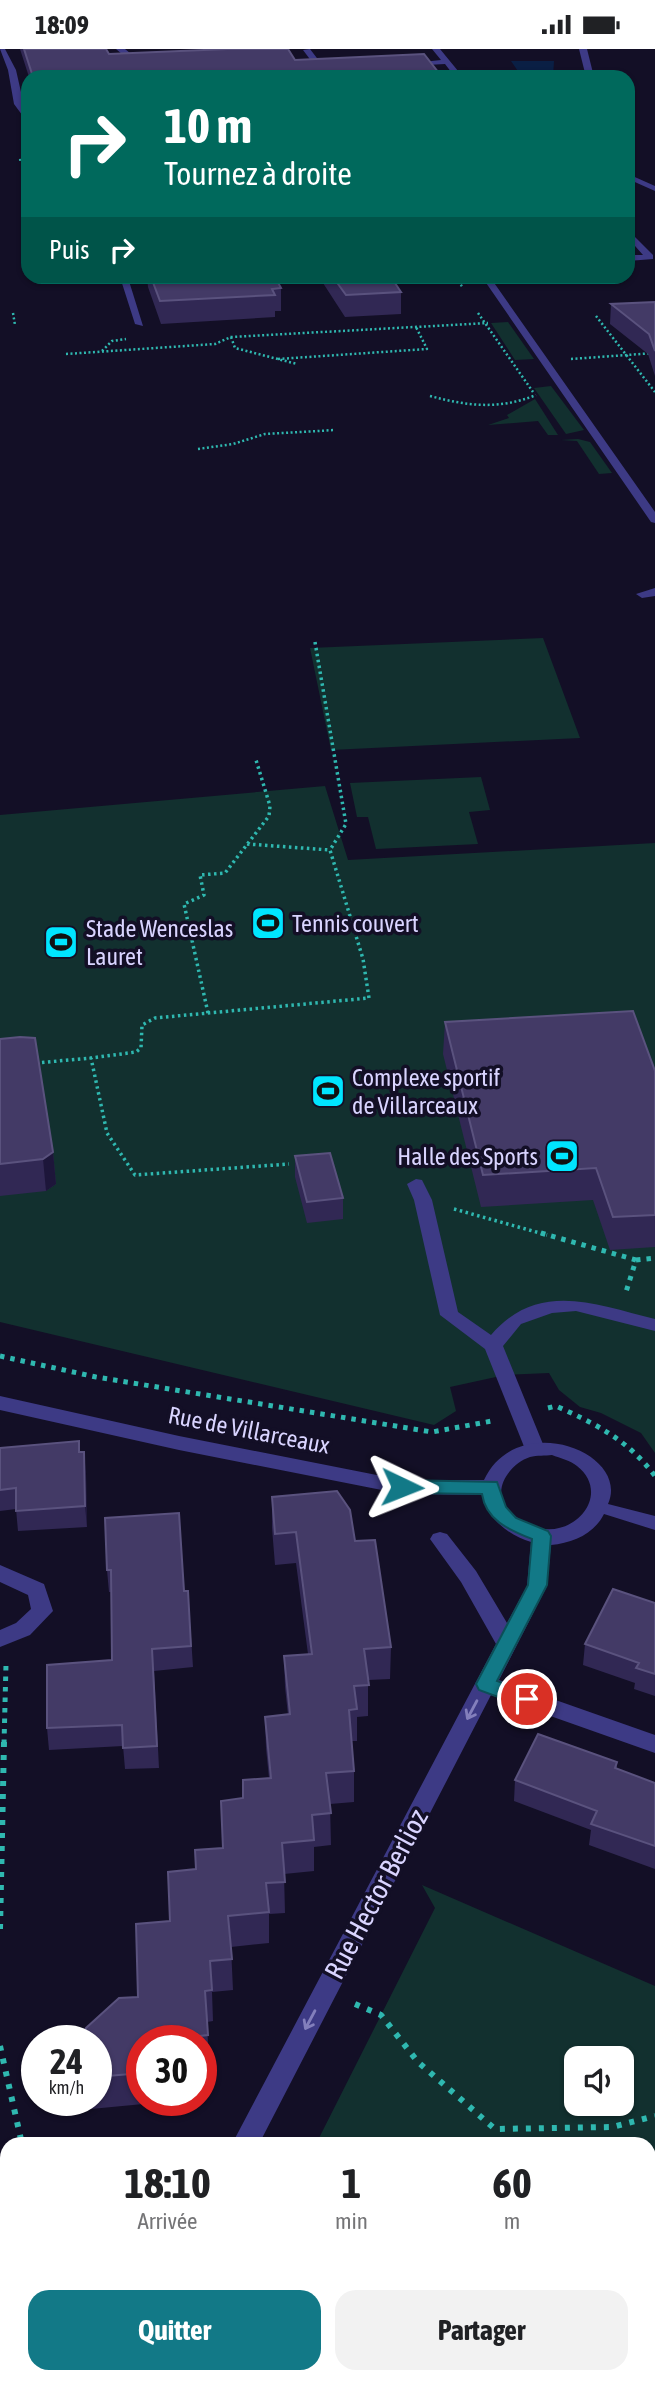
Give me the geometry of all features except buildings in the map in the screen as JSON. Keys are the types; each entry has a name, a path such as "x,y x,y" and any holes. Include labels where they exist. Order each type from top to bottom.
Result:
{"street":[{"path":"1,49 12,70 21,109"},
{"path":"120,49 132,58"},
{"path":"436,49 453,70"},
{"path":"583,49 588,70"},
{"path":"307,50 321,68 349,67"},
{"path":"405,64 446,62"},
{"path":"635,179 655,189"},
{"path":"635,241 650,257 635,258"},
{"path":"126,284 140,324"},
{"path":"491,284 655,520"},
{"path":"642,594 655,592"},
{"path":"419,1192 449,1315 492,1345 535,1449"},
{"path":"492,1345 514,1320 550,1307 576,1305 655,1325"},
{"name":"Rue de Villarceaux","path":"0,1403 179,1443 402,1487 491,1487"},
{"path":"554,1448 573,1452 591,1459 604,1469 613,1483 615,1497 612,1510 604,1521 577,1535 542,1536 510,1522 499,1512 492,1499 491,1487 495,1473 505,1462 535,1449 554,1448"},
{"path":"612,1510 655,1524"},
{"name":"Rue Hector Berlioz","path":"249,2137 537,1585 542,1536"},
{"path":"439,1539 453,1554 487,1607 506,1644"},
{"path":"0,1573 37,1590 42,1611 23,1629 0,1639"},
{"path":"486,1684 655,1744"}],"path":[{"path":"13,313 15,325"},
{"path":"596,316 655,392"},
{"path":"66,354 215,344 231,337 516,321"},
{"path":"278,359 427,349 416,327"},
{"path":"231,337 235,348 298,364"},
{"path":"102,351 111,341 127,338"},
{"path":"544,360 655,353"},
{"path":"430,396 475,408 513,406 536,395"},
{"path":"198,449 233,444 265,434 335,430"},
{"path":"26,1064 136,1052 141,1048 142,1025 147,1021 369,997 363,959 330,850 346,824 315,642"},
{"path":"208,1013 184,904 204,895 201,875 225,873 269,816 270,806 256,760"},
{"path":"247,844 330,850"},
{"path":"91,1058 107,1133 135,1175 289,1164"},
{"path":"419,1192 636,1260 655,1258"},
{"path":"623,1303 636,1260"},
{"path":"0,1356 96,1377 432,1432 556,1406 617,1434 655,1476"},
{"path":"0,1654 6,1663 0,1929"},
{"path":"326,1990 381,2015 418,2062 495,2129 612,2127 655,2116"},
{"path":"0,2046 20,2137"}],"green space":[{"path":"508,322 534,359 515,360 491,323"},
{"path":"551,386 584,430 566,434 534,388"},
{"path":"535,399 558,435 548,435 538,421 488,425 509,418 507,415"},
{"path":"578,439 590,442 612,473 599,474 577,441 561,440"},
{"path":"543,638 580,738 331,750 310,648"},
{"path":"481,777 490,810 469,812 478,844 376,849 368,817 357,817 350,783"},
{"name":"Complexe sportif de Villarceaux","path":"325,786 348,860 655,843 655,1453 641,1433 601,1413 580,1407 559,1390 549,1373 505,1375 450,1387 456,1411 434,1425 0,1322 0,815"},
{"path":"422,1885 655,1986 655,2137 320,2137 435,1908"}],"water":[{"path":"511,61 554,61 553,70 517,70"}],"place":[{"name":"Tennis couvert","path":"268,923"},
{"name":"Stade Wenceslas Lauret","path":"61,942"},
{"name":"Complexe sportif de Villarceaux","path":"328,1091"},
{"name":"Halle des Sports","path":"562,1156"}],"route":[{"path":"402,1487 491,1487 492,1499 499,1512 525,1531 542,1536 537,1585 486,1684 527,1699"}]}
